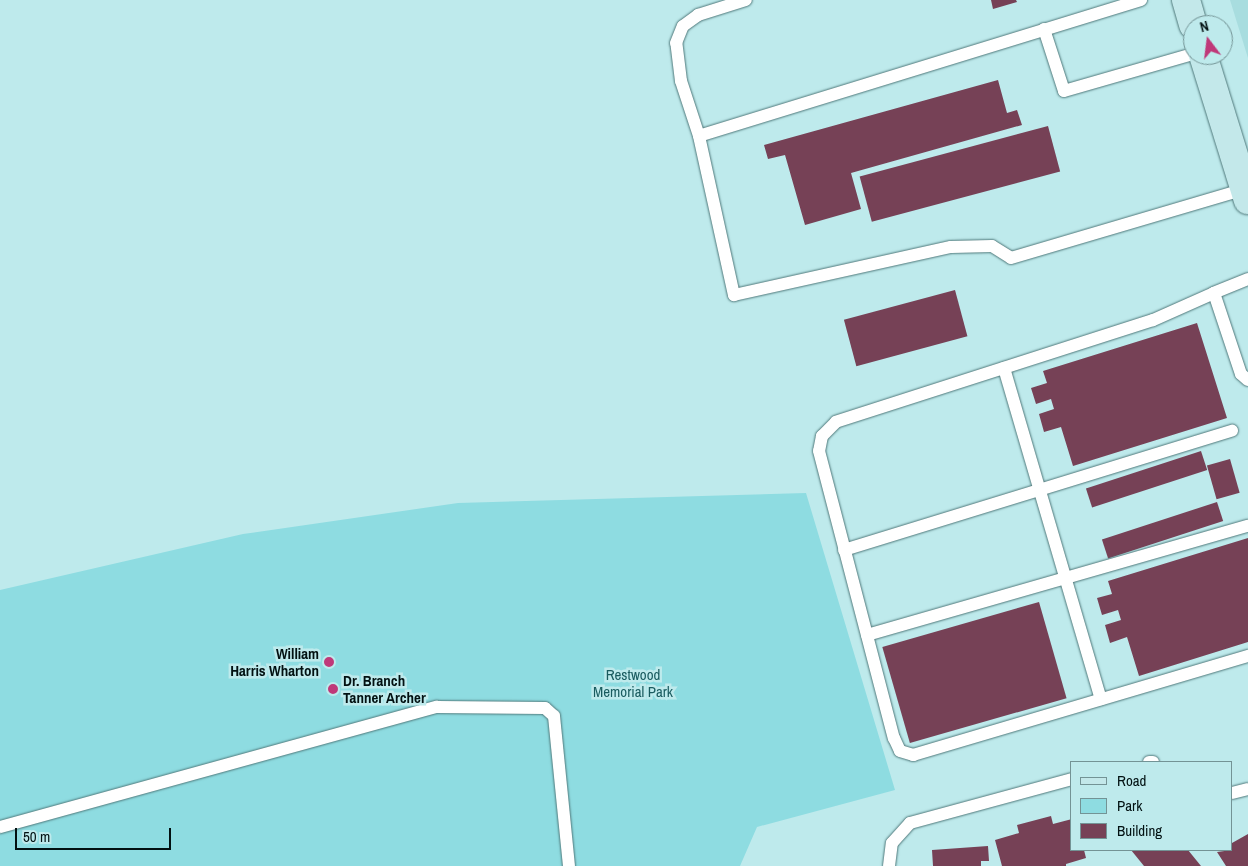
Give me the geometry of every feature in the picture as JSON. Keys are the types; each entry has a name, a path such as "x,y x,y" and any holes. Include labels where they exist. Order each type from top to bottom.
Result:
{"street":[{"path":"1186,0 1190,15"},
{"path":"1206,65 1246,195"}],"lane":[{"path":"746,0 698,15 683,26 676,43 681,81 699,136 734,295 951,247 992,246 1011,258 1246,195"},
{"path":"699,136 1141,0"},
{"path":"1044,29 1064,91 1183,57"},
{"path":"1248,279 1153,320 836,422 822,436 818,451 894,738 900,751 913,755 1248,656"},
{"path":"1214,293 1241,374 1248,380"},
{"path":"1004,368 1101,699"},
{"path":"844,550 1232,431"},
{"path":"866,635 1248,526"},
{"path":"0,828 437,707 545,708 554,716 569,866"},
{"path":"889,866 892,843 910,823 1070,780"},
{"path":"1233,793 1248,789"}],"shaded area":[{"path":"1230,0 1248,0 1248,58"}],"green space":[{"name":"Restwood Memorial Park","path":"806,493 895,790 757,827 740,866 0,866 0,590 243,534 458,503"}],"building":[{"path":"991,0 1016,0 1017,2 993,9"},
{"path":"998,80 1007,113 1017,110 1022,125 851,173 861,209 805,225 785,155 768,159 764,145"},
{"path":"1048,126 1060,171 872,222 860,176"},
{"path":"955,290 967,336 856,366 844,320"},
{"path":"1197,323 1227,418 1073,466 1061,427 1044,432 1039,414 1054,409 1051,399 1036,404 1031,388 1047,383 1043,371"},
{"path":"1201,451 1207,470 1092,507 1086,488"},
{"path":"1230,459 1240,493 1217,499 1207,466"},
{"path":"1217,502 1223,521 1108,558 1102,539"},
{"path":"1248,538 1248,642 1139,676 1127,637 1110,643 1105,625 1121,620 1118,610 1102,615 1097,598 1112,594 1108,581"},
{"path":"1039,602 1067,698 910,743 882,647"},
{"path":"1051,816 1053,824 1070,820 1070,851 1084,851 1086,858 1066,864 1066,866 1002,866 995,840 1019,833 1017,825"},
{"path":"1248,834 1248,866 1226,866 1217,852 1233,851 1233,842"},
{"path":"988,846 989,861 981,861 981,866 933,866 932,850"},
{"path":"1132,851 1189,851 1201,866 1144,866"}],"place":[{"name":"William Harris Wharton","path":"329,662"},
{"name":"Dr. Branch Tanner Archer","path":"333,689"}]}
